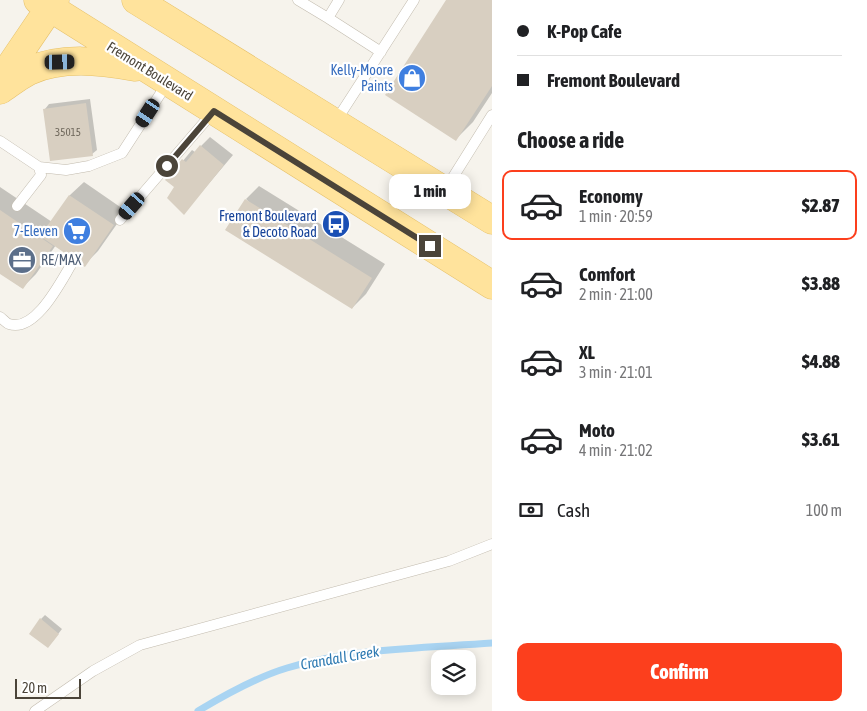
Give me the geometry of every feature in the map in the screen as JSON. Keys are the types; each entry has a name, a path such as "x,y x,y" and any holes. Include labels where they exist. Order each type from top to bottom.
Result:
{"main road":[{"path":"136,0 492,220"},
{"path":"159,0 183,29"},
{"path":"0,81 48,3"},
{"name":"Fremont Boulevard","path":"48,3 158,76 492,285"},
{"path":"0,90 29,71 60,62 102,61 158,76"}],"lane":[{"path":"298,0 381,52"},
{"path":"328,18 338,0"},
{"path":"335,123 414,0"},
{"path":"0,141 39,167 66,170 89,166 122,153 158,76"},
{"path":"120,220 214,111"},
{"path":"444,191 492,115"},
{"path":"17,206 41,176 39,167"},
{"path":"0,317 10,324 23,324 38,316 71,266"},
{"path":"35,711 93,671 140,645 449,561 492,544"}],"building":[{"path":"446,0 492,0 492,86 456,141 385,95"},
{"path":"86,103 93,156 50,161 43,109"},
{"path":"200,145 224,165 184,215 167,198 174,187 165,180 182,159 186,162"},
{"name":"7-Eleven","path":"69,195 114,225 85,267 40,236"},
{"path":"245,199 372,278 352,309 225,230"},
{"name":"RE/MAX","path":"0,210 53,246 23,289 0,274"},
{"path":"40,618 59,634 48,648 29,634"}],"waterway":[{"name":"Crandall Creek","path":"198,711 265,676 312,661 389,650 492,643"}],"place":[{"name":"Kelly-Moore Paints","path":"412,78"},
{"name":"Fremont Boulevard & Decoto Road","path":"336,224"},
{"name":"7-Eleven","path":"77,231"},
{"name":"RE/MAX","path":"22,260"}],"route":[{"path":"167,166 214,111 430,246"}]}
